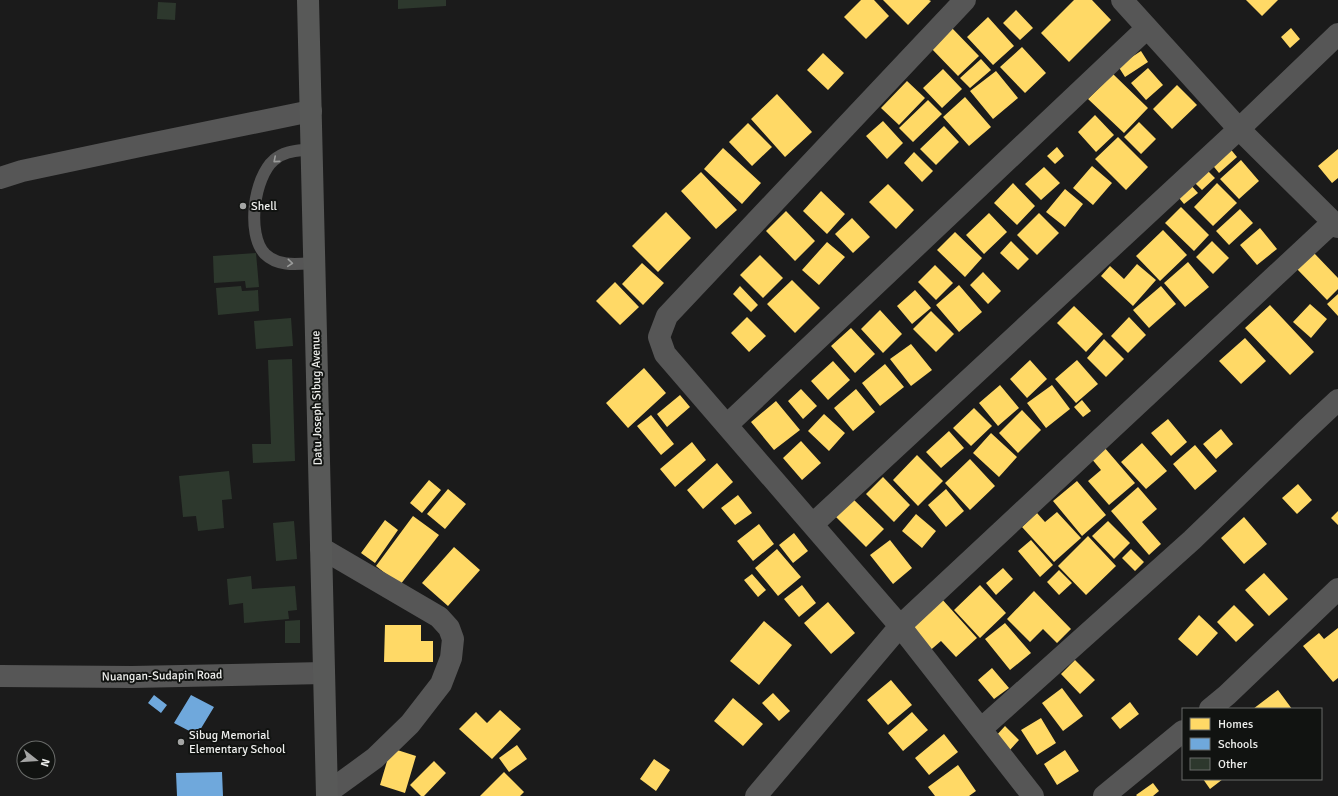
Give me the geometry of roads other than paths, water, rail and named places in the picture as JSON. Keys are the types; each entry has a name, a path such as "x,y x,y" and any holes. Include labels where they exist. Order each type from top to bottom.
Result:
{"main road":[{"name":"Datu Joseph Sibug Avenue","path":"308,0 327,795"}],"street":[{"path":"965,0 667,316 659,337 666,354 900,626 1033,796"},
{"path":"756,796 900,626 1336,225 1239,129 1122,0"},
{"path":"727,425 1147,28"},
{"path":"812,524 1239,129 1338,34"},
{"path":"0,178 22,171 311,111"},
{"path":"982,729 1192,540 1338,400"},
{"path":"321,548 439,617 449,628 453,639 451,658 441,684 410,724 375,758 327,795"},
{"path":"1211,708 1338,589"},
{"name":"Nuangan-Sudapin Road","path":"0,676 132,677 324,673"},
{"path":"1104,796 1182,732"}],"lane":[{"path":"312,149 287,152 273,160 262,177 256,197 254,223 257,243 265,254 278,262 290,264 314,263"}],"place":[{"name":"Shell","path":"243,206"},
{"name":"Sibug Memorial Elementary School","path":"181,742"}]}
